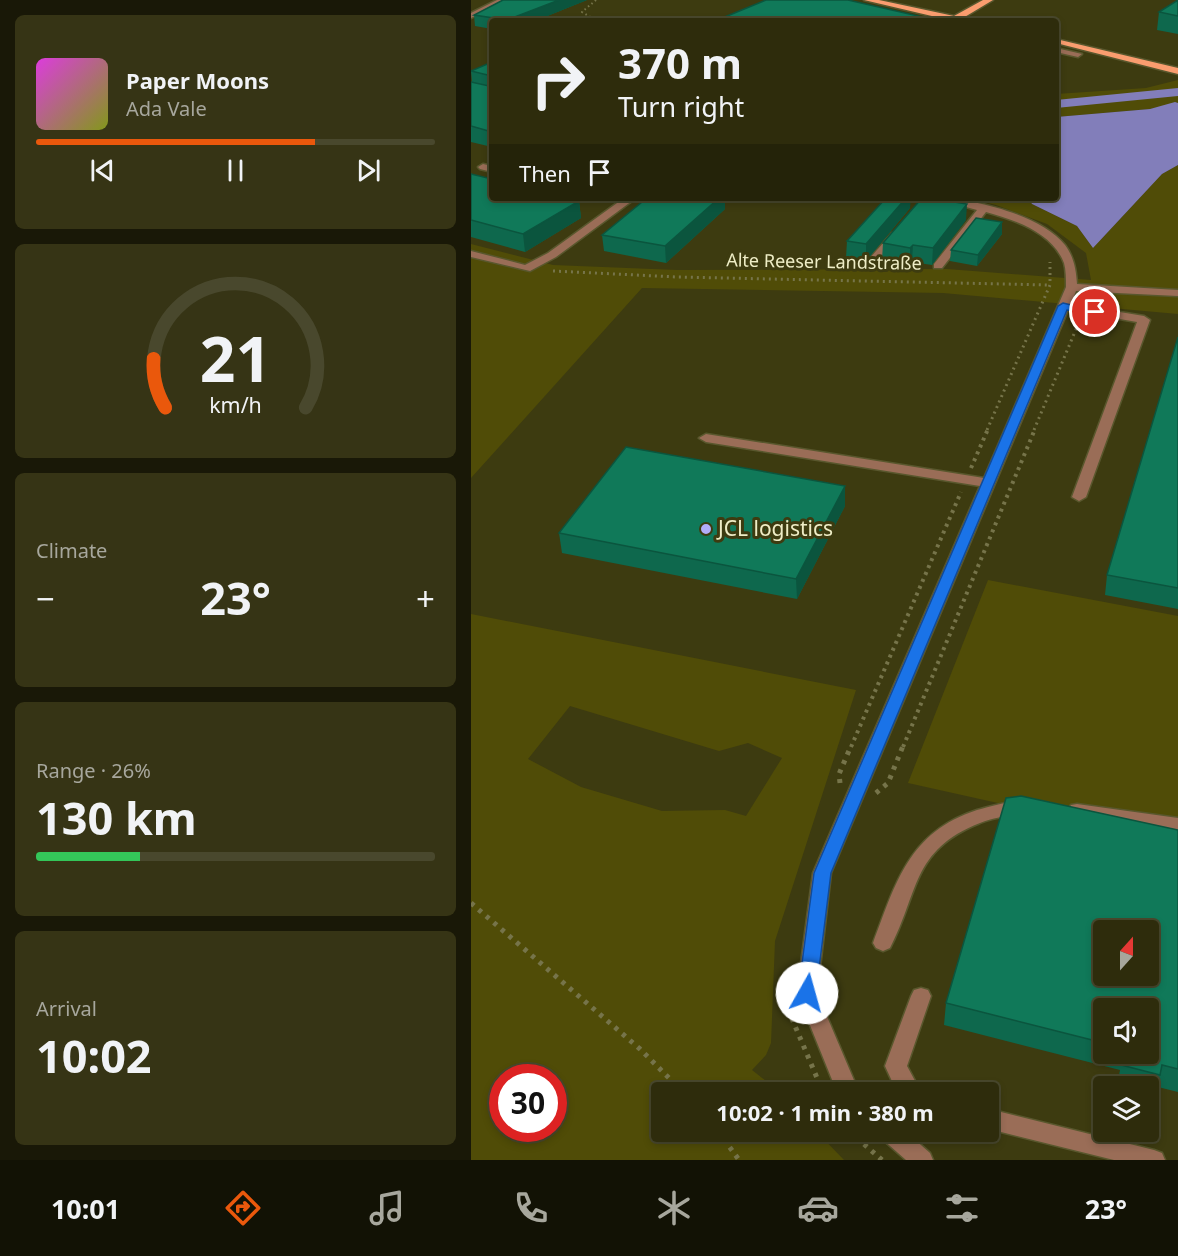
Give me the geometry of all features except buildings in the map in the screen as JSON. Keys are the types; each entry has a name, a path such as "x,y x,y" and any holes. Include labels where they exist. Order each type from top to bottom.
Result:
{"main road":[{"path":"868,0 944,18"},
{"path":"956,18 989,0"},
{"path":"1059,42 1178,71"}],"street":[{"path":"471,16 503,0"},
{"path":"859,7 912,18"},
{"path":"1059,51 1078,54"},
{"path":"471,254 526,269 552,255 624,201"},
{"path":"844,1082 807,993 822,873 1072,287 1073,273 1068,256 1060,244 1024,222 950,201"},
{"path":"938,266 983,209"},
{"path":"873,261 901,228"},
{"path":"1072,287 1178,293"},
{"path":"1063,306 1144,320 1080,497"},
{"path":"706,438 988,483"},
{"path":"883,943 916,861 929,845 947,830 972,819 1005,810 1036,806"},
{"path":"1056,808 1178,825"},
{"path":"903,1082 896,1066 921,996"},
{"path":"999,1121 1154,1160"},
{"path":"902,1142 922,1160"}],"path":[{"path":"592,18 582,12 596,0"},
{"name":"Alte Reeser Landstraße","path":"526,269 642,278 946,281 1072,287"},
{"path":"873,795 888,783 1083,310"},
{"path":"471,903 640,1049 674,1082"},
{"path":"726,1142 739,1160"},
{"path":"862,1142 882,1160"}],"shaded area":[{"path":"1178,80 1178,103 1150,109 1059,117 1059,94 1146,88"},
{"path":"1178,103 1178,165 1162,174 1093,248 1077,226 1032,204 1030,201 1059,201 1059,117 1150,109"},
{"path":"1178,165 1178,314 943,293 642,288 471,478 471,244 553,265 677,270 947,269 1091,280 1086,253 1047,224 980,201 1030,201 1077,226 1093,248 1162,174"},
{"path":"988,580 1178,616 1178,843 908,783"},
{"path":"471,614 856,690 775,941 771,1043 766,1055 752,1070 767,1082 651,1082 651,1142 827,1142 844,1160 471,1160","holes":["570,706 719,751 748,743 782,758 746,816 725,810 662,811 581,787 528,759"]}],"waterway":[{"path":"1059,104 1178,92"}],"place":[{"name":"JCL logistics","path":"706,529"}],"route":[{"path":"807,993 822,873 1063,306 1095,312"}]}
